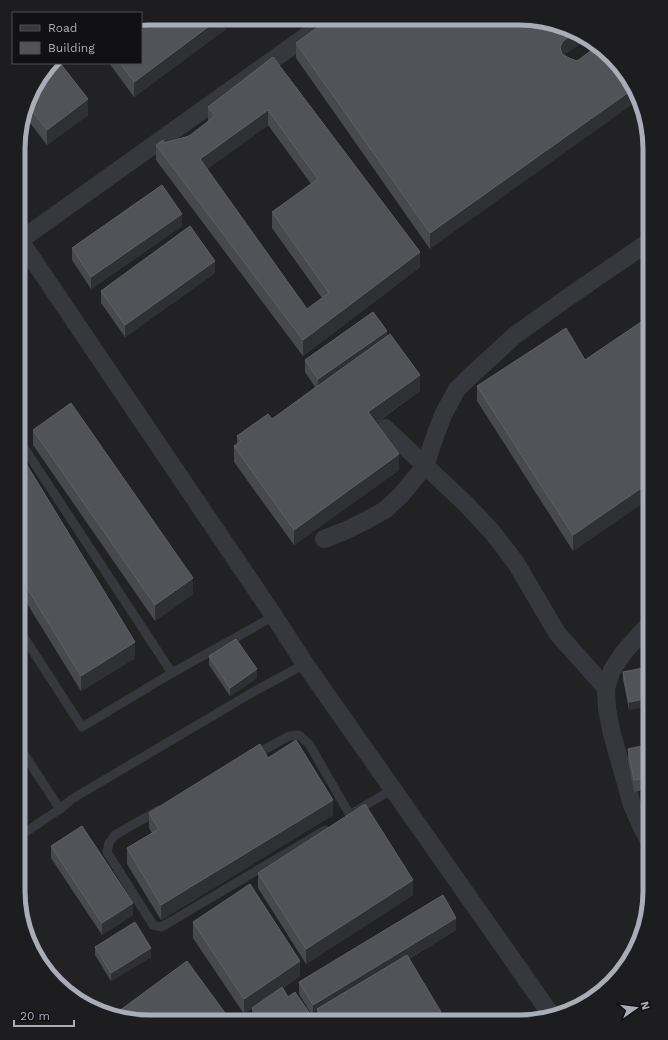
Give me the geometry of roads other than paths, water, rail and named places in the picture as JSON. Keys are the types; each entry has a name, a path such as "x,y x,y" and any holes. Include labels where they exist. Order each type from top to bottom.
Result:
{"street":[{"path":"25,236 321,25"},
{"path":"324,539 347,530 385,510 401,495 426,466 443,416 457,389 514,336 643,246"},
{"path":"25,249 305,664 549,1012"},
{"path":"385,428 466,504 493,533 516,563 557,633 606,688"},
{"path":"643,631 628,647 612,670 606,688 607,709 612,734 632,805 643,830"}],"lane":[{"path":"25,449 172,673"},
{"path":"25,639 82,727 172,673 274,616"},
{"path":"25,832 60,810 72,800 239,700 305,664"},
{"path":"242,763 289,736 299,735 309,744 347,817 393,789"},
{"path":"25,756 60,810"},
{"path":"168,805 115,835 109,843 107,852 153,925 161,927 330,827"}]}
